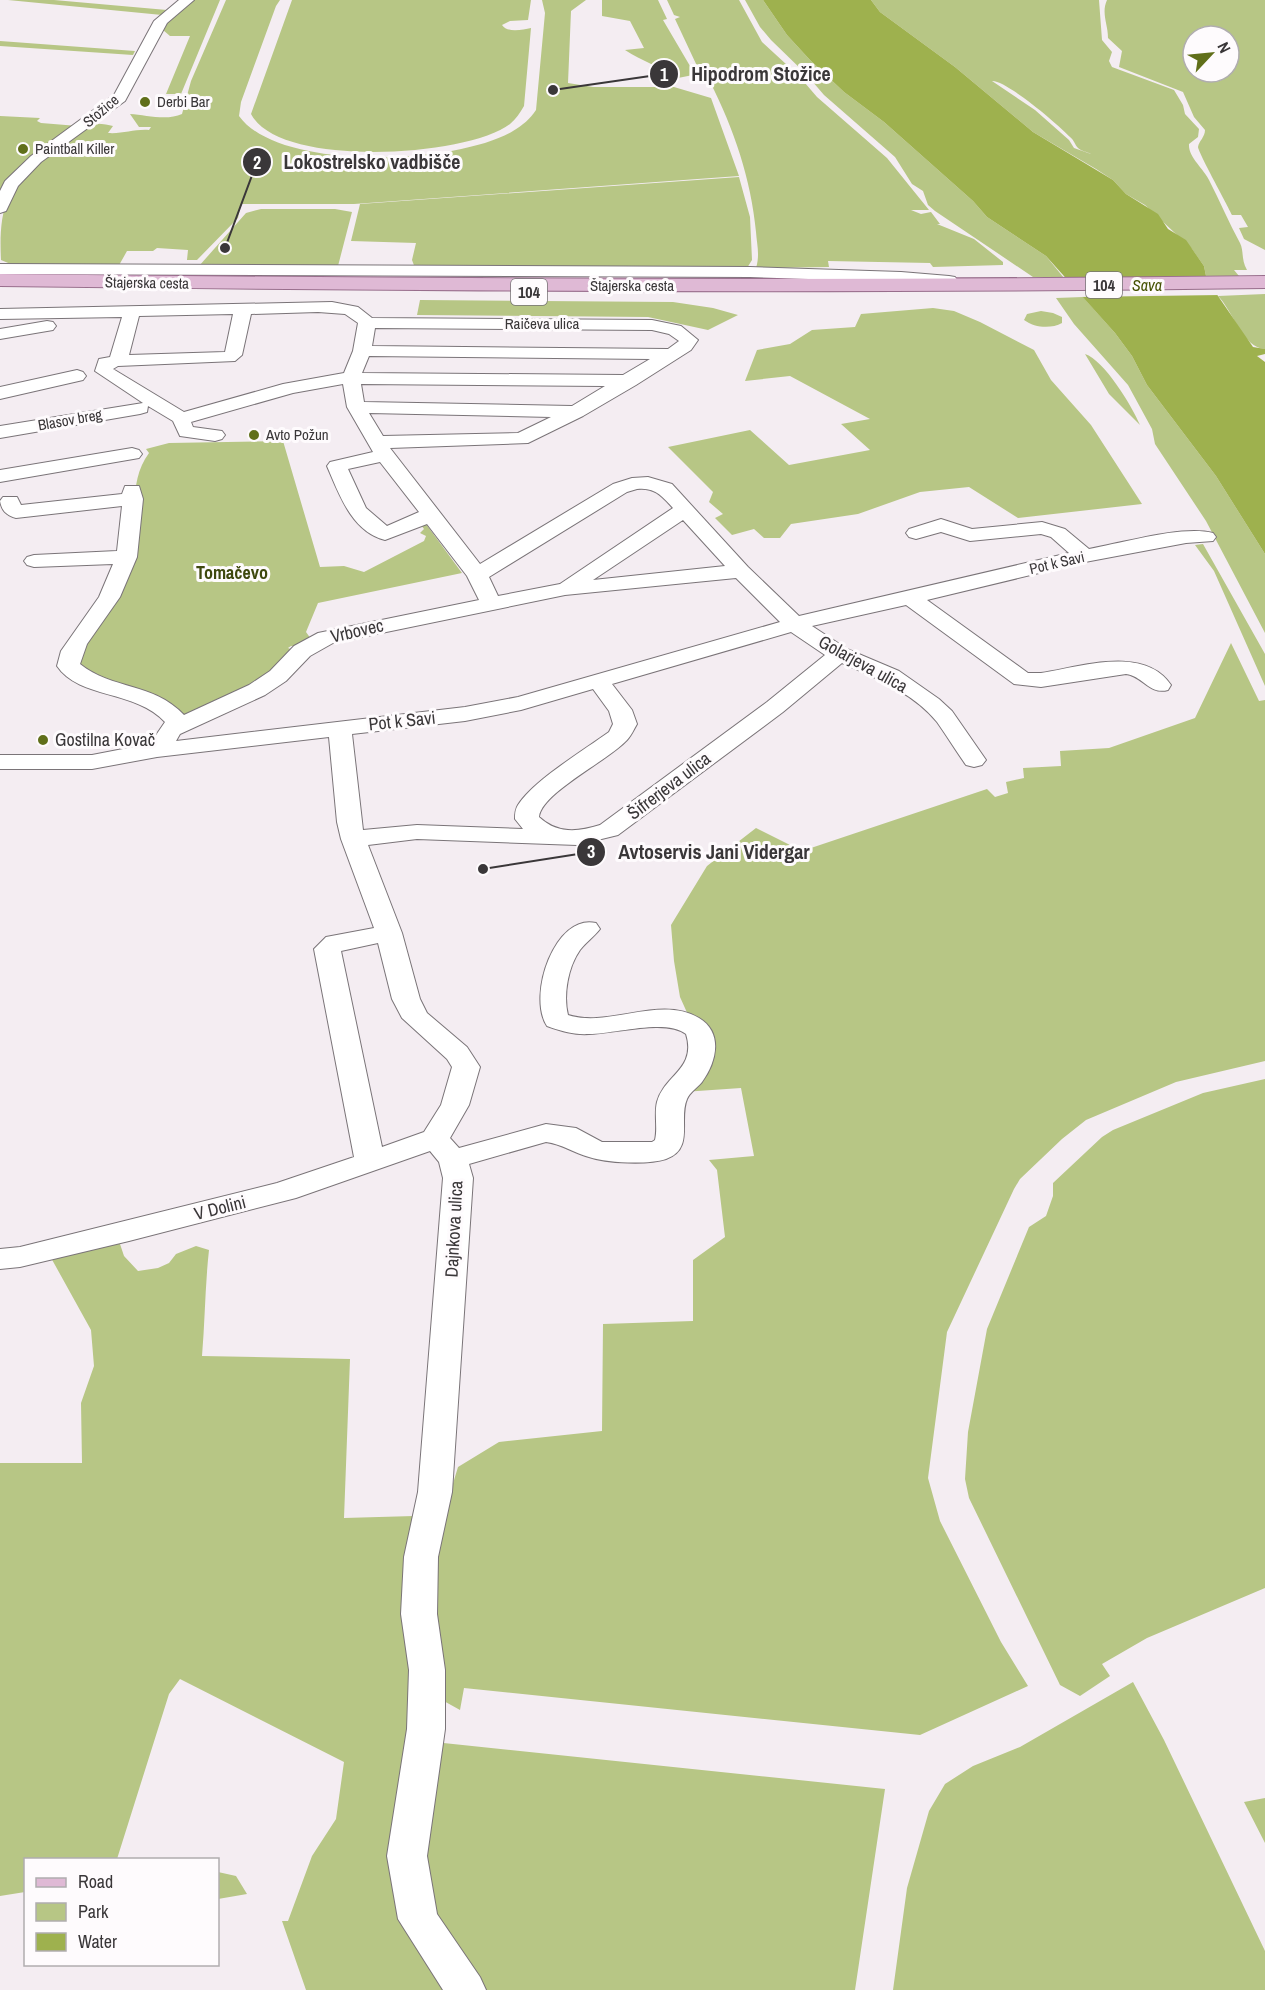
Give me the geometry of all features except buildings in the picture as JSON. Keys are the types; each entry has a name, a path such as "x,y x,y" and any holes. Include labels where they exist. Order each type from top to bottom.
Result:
{"main road":[{"name":"Štajerska cesta","path":"0,280 406,285 1265,289"},
{"name":"Štajerska cesta","path":"0,290 944,287 1265,282"}],"street":[{"name":"Stožice","path":"0,208 11,184 36,159 120,98 137,70 161,21 187,0"},
{"path":"0,269 750,272 901,277 944,287 1265,277"},
{"path":"0,314 343,308 358,313 367,323 362,351 351,378 356,407 430,515 477,575 491,603"},
{"path":"243,309 233,355 118,361 105,363 104,371 182,418 319,381 351,378 629,381"},
{"path":"118,361 132,311"},
{"name":"Raičeva ulica","path":"367,323 652,325 669,328 690,340 685,346 629,381 576,412 522,439 382,448 337,466 357,510 385,534 430,515"},
{"path":"0,334 47,326"},
{"name":"Raičeva ulica","path":"362,351 673,354"},
{"path":"0,393 77,376"},
{"path":"356,407 576,412"},
{"name":"Blasov breg","path":"0,432 140,408"},
{"path":"182,418 182,424 187,432 216,435"},
{"path":"0,476 132,454"},
{"path":"477,575 627,485 646,482 665,488 741,571 795,625"},
{"path":"10,501 12,509 16,512 132,494 127,557 113,590 81,638 68,666 73,671 161,704 177,721 157,750"},
{"name":"Vrbovec","path":"565,589 684,510"},
{"path":"916,533 941,525 970,536 1042,528 1058,533 1085,556"},
{"name":"Pot k Savi","path":"0,762 92,762 157,750 465,714 521,703 834,613 910,598 1085,556 1178,538 1206,537"},
{"path":"34,561 127,557"},
{"name":"Vrbovec","path":"173,729 257,690 278,676 302,651 326,638 565,589 741,571"},
{"path":"910,598 1022,679 1041,680 1126,666 1139,669 1160,685"},
{"name":"Golarjeva ulica","path":"795,625 839,654 891,676 931,704 944,716 974,760"},
{"name":"Šifrerjeva ulica","path":"551,837 582,838 609,830 775,707 839,654"},
{"path":"551,837 536,829 527,819 528,808 547,789 618,736 625,724 620,710 598,681"},
{"path":"340,728 349,822 353,839 389,933 411,1009 425,1028 457,1053 466,1067 444,1149"},
{"path":"353,839 417,832 551,837"},
{"name":"V Dolini","path":"0,1259 20,1257 129,1231 285,1191 370,1162 444,1149 546,1133 566,1135 589,1148 619,1152 661,1151 668,1143 672,1130 671,1102 692,1076 700,1056 702,1041 699,1032 684,1021 587,1026 572,1025 557,1020 553,1011 553,1001 559,968 567,948 586,929"},
{"path":"370,1162 327,949 335,943 389,933"},
{"name":"Dajnkova ulica","path":"444,1149 458,1178 435,1492 421,1557 419,1602 427,1670 426,1729 407,1856 418,1919 466,1990"}],"green space":[{"path":"8,0 54,0 167,10 162,15"},
{"path":"192,0 220,0 181,94 166,94 190,36 170,36 163,30 171,16"},
{"path":"226,0 280,0 241,102 239,116 260,134 291,147 329,154 371,157 413,156 453,151 487,142 513,131 526,122 536,110 545,13 542,0 586,0 571,11 568,83 593,87 674,87 711,98 739,176 354,204 241,204 238,218 197,260 187,260 188,250 157,248 153,251 127,251 118,267 13,265 1,260 2,219 9,196 24,178 61,144 94,124 113,126 108,133 149,130 151,127 139,127 130,114 163,117 182,114 191,81"},
{"path":"292,0 531,0 528,20 510,21 502,25 511,30 531,28 524,106 510,124 488,135 455,144 417,150 375,152 334,150 297,143 268,132 251,114"},
{"path":"602,0 658,0 667,19 663,20 690,66 697,66 675,19 680,17 674,15 667,0 739,0 762,42 799,76 817,97 887,158 929,210 911,210 921,214 931,212 940,224 937,224 974,239 1003,262 1003,265 933,267 930,263 828,261 829,267 756,268 758,254 754,212 746,174 727,118 710,82 693,75 678,78 625,50 644,48 630,21 602,16"},
{"path":"745,0 763,0 787,35 844,92 884,122 973,201 987,217 1046,256 1064,278 1033,277 928,205 923,191 912,184 895,157 824,95 771,40 760,27"},
{"path":"871,0 1099,0 1102,40 1112,52 1109,61 1112,67 1174,90 1183,105 1185,114 1199,129 1198,137 1189,144 1189,149 1207,176 1240,243 1247,270 1234,270 1239,276 1206,276 1204,266 1192,249 1145,205 1126,194 1113,180 1033,132 955,67 880,12","holes":["992,81 1032,104 1064,131 1078,148 1091,154 1074,148 1069,140 1035,110"]},
{"path":"1107,0 1265,0 1265,250 1244,239 1239,228 1248,227 1241,215 1232,215 1203,158 1198,147 1205,130 1194,117 1183,92 1119,67 1122,51 1108,38 1105,14"},
{"path":"0,41 135,51 133,55 0,46"},
{"name":"Paintball Killer","path":"0,116 40,118 37,121 41,123 78,126 0,193"},
{"path":"739,177 750,217 752,260 747,268 415,268 412,260 416,243 351,241 360,204"},
{"path":"261,209 335,209 352,212 338,266 199,266 246,213"},
{"path":"1265,294 1265,349 1257,347 1244,336 1218,296"},
{"path":"1083,297 1132,356 1147,385 1216,476 1265,554 1265,633 1206,521 1155,444 1152,429 1128,385 1074,324 1056,298"},
{"path":"420,300 673,302 713,308 738,315 708,330 648,317 417,315"},
{"path":"933,308 954,311 1034,350 1051,380 1091,425 1142,504 1018,518 969,487 920,492 858,514 791,524 780,538 764,538 754,529 732,535 715,518 723,514 709,502 713,492 668,447 750,430 789,465 870,450 841,424 870,419 790,376 745,381 757,350 790,344 812,330 855,327 861,314"},
{"path":"1041,311 1062,317 1062,323 1043,327 1024,320 1027,314"},
{"path":"1085,354 1109,374 1140,425 1109,394"},
{"path":"283,441 320,567 344,566 364,572 424,541 426,536 420,533 424,529 421,525 426,524 462,573 318,603 306,632 311,639 288,648 296,651 273,674 186,718 170,703 101,679 78,663 86,641 121,592 133,567 136,539 135,495 141,467 149,453 146,449 169,443"},
{"path":"1203,544 1265,654 1265,686 1214,571 1195,545"},
{"path":"1231,643 1259,701 1265,700 1265,1061 1176,1082 1086,1120 1062,1139 1020,1179 1014,1189 947,1332 928,1478 940,1521 1001,1642 1028,1686 920,1735 464,1688 460,1710 442,1700 430,1559 458,1467 499,1442 602,1431 603,1324 693,1321 693,1260 725,1237 717,1170 709,1160 754,1156 741,1088 683,1092 696,1079 689,1017 680,997 671,925 707,866 756,828 802,851 987,789 995,797 1008,793 1006,782 1024,778 1023,768 1061,766 1060,751 1109,748 1195,718"},
{"path":"1265,1079 1265,1588 1147,1638 1102,1664 1110,1676 1080,1696 1060,1685 969,1498 965,1479 968,1432 987,1329 1029,1227 1046,1216 1053,1196 1053,1183 1102,1137 1113,1130 1203,1093"},
{"path":"118,1238 124,1256 138,1271 158,1268 169,1263 176,1254 196,1246 209,1250 202,1356 350,1359 344,1518 414,1516 416,1675 397,1848 457,1990 306,1990 282,1921 288,1921 312,1856 336,1819 344,1762 180,1679 169,1694 117,1858 24,1858 24,1892 0,1896 0,1463 82,1463 81,1403 94,1366 91,1330 50,1256"},
{"path":"1133,1682 1164,1740 1265,1951 1265,1990 893,1990 907,1888 929,1811 945,1784 973,1766 1020,1747"},
{"path":"434,1742 885,1789 855,1990 475,1990 419,1889"},
{"path":"1265,1798 1265,1843 1244,1802"},
{"path":"219,1872 236,1876 247,1894 219,1899"}],"water":[{"name":"Sava","path":"763,0 871,0 880,12 955,67 1033,132 1113,180 1126,194 1158,214 1168,229 1186,240 1204,266 1206,276 1218,296 1253,347 1265,349 1265,354 1257,356 1265,362 1265,554 1216,476 1147,385 1132,356 1115,333 1046,256 987,217 973,201 884,122 844,92 787,35"}],"pier":[{"path":"1210,277 1221,295 1078,297 1061,279"}],"place":[{"name":"Hipodrom Stožice","path":"553,90"},
{"name":"Derbi Bar","path":"145,102"},
{"name":"Paintball Killer","path":"23,149"},
{"name":"Lokostrelsko vadbišče","path":"225,248"},
{"name":"Avto Požun","path":"254,435"},
{"name":"Gostilna Kovač","path":"43,740"},
{"name":"Avtoservis Jani Vidergar","path":"483,869"}],"district":[{"name":"Tomačevo","path":"232,573"}]}
